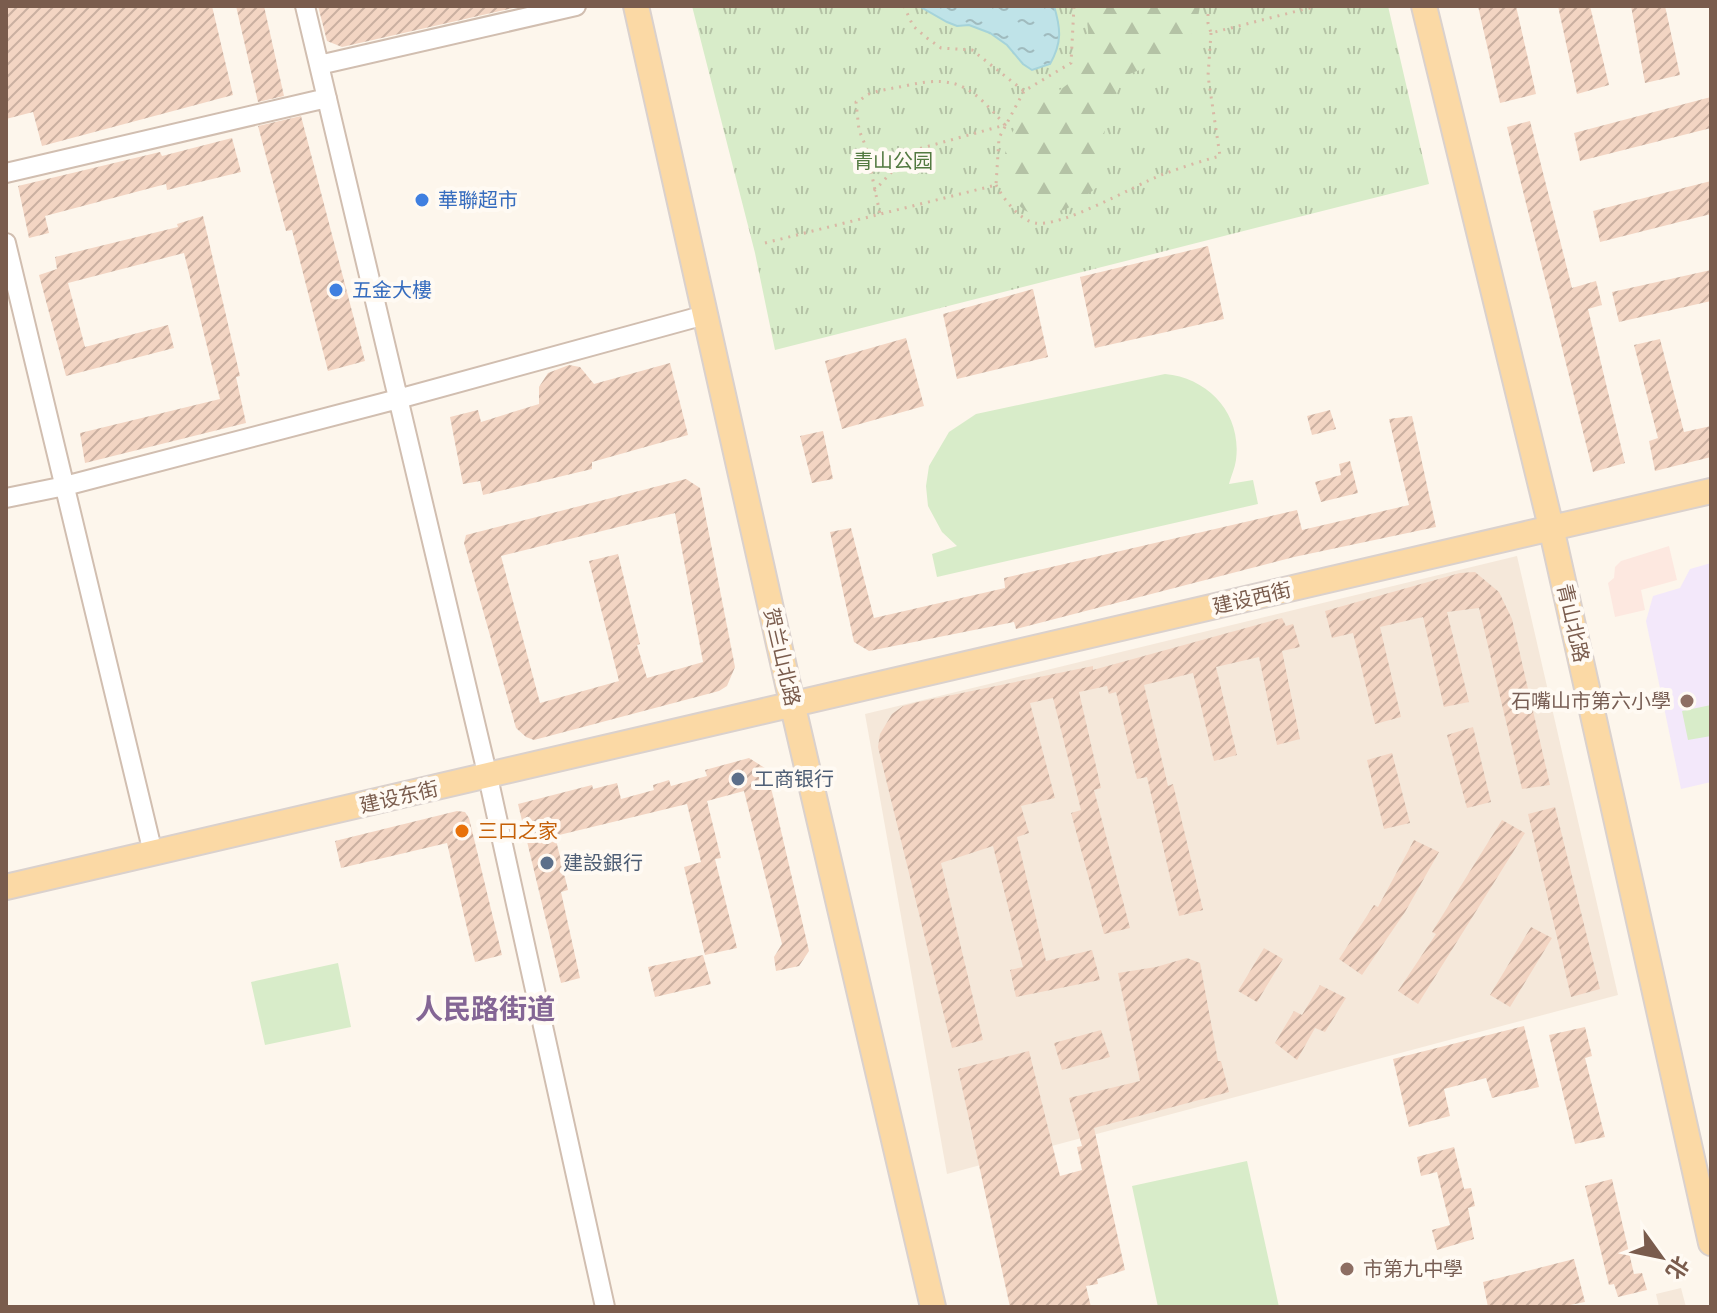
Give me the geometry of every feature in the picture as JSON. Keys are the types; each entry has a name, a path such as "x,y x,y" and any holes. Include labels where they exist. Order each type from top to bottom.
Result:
{"main road":[{"name":"贺兰山北路","path":"636,6 793,707 933,1307"},
{"name":"青山北路","path":"1424,6 1551,527 1711,1243"},
{"name":"建设西街","path":"793,707 1711,491"},
{"name":"建设东街","path":"6,887 793,707"}],"street":[{"path":"305,6 488,777 605,1307"},
{"path":"319,65 576,6"},
{"path":"6,173 327,98"},
{"path":"6,243 153,853"},
{"path":"6,498 65,486 398,399 705,315"}],"path":[{"path":"904,6 913,26 941,48 972,50 1024,91"},
{"path":"1074,6 1071,63 1024,91 999,138 996,185 1003,198 1034,223 1072,216 1162,175 1220,156 1208,76 1211,33 1208,6"},
{"path":"1211,33 1317,6"},
{"path":"880,214 866,147 859,130 856,102 867,95 929,80 944,80 982,99 1005,125"},
{"path":"874,191 911,151 1005,125"},
{"path":"765,243 996,185"}],"shaded area":[{"path":"1669,546 1677,580 1641,590 1645,610 1615,617 1608,583 1614,578 1615,567 1621,561"},
{"path":"1517,556 1618,995 947,1174 865,714"},
{"name":"石嘴山市第六小學","path":"1711,563 1711,782 1681,789 1646,621 1653,596 1680,588 1690,569"},
{"path":"1681,1288 1686,1307 1659,1307 1656,1294"}],"green space":[{"name":"青山公园","path":"692,6 1388,6 1429,184 775,350 755,253"},
{"path":"1084,6 1200,6 1189,39 1175,53 1129,74 1123,81 1110,110 1105,132 1100,184 1064,210 1028,212 1016,202 1005,183 1004,161 1009,139 1029,111 1078,74 1088,47"},
{"path":"1165,374 1196,383 1219,401 1234,428 1236,443 1229,484 1253,480 1258,504 937,577 932,554 957,546 942,532 928,506 926,486 929,466 949,432 976,414"},
{"path":"1711,705 1711,736 1688,740 1682,711"},
{"path":"338,963 351,1027 265,1045 251,982"},
{"path":"1247,1161 1279,1307 1158,1307 1132,1186"}],"water":[{"path":"919,6 1054,6 1059,29 1057,49 1050,64 1032,70 990,33 969,25 957,26"}],"building":[{"path":"6,6 212,6 233,95 42,146 33,112 6,119"},
{"path":"236,6 264,6 284,96 258,102"},
{"path":"318,6 513,8 342,47 327,41"},
{"path":"1478,6 1516,6 1536,94 1500,103"},
{"path":"1558,6 1590,6 1609,85 1577,94"},
{"path":"1631,6 1665,6 1680,75 1645,83"},
{"path":"1711,97 1711,128 1580,161 1574,133"},
{"path":"301,116 365,361 328,371 292,230 286,231 258,126"},
{"path":"1530,121 1572,288 1596,281 1602,305 1588,309 1625,463 1593,472 1507,127"},
{"path":"232,138 241,172 167,190 166,184 45,216 49,233 29,238 18,186"},
{"path":"1711,181 1711,214 1600,242 1593,211"},
{"path":"203,216 240,376 236,377 246,423 85,463 80,433 220,399 184,253 68,283 85,347 168,325 174,348 66,376 39,275 57,269 55,257 178,227 177,224"},
{"path":"1208,246 1224,319 1095,348 1080,277"},
{"path":"1711,270 1711,301 1619,322 1612,292"},
{"path":"1033,289 1048,357 957,379 943,314"},
{"path":"906,338 924,406 842,429 825,361"},
{"path":"1660,339 1684,432 1711,426 1711,457 1655,471 1649,441 1658,438 1634,345"},
{"path":"670,363 688,435 592,462 592,469 483,495 480,481 463,484 450,417 478,410 481,422 539,404 539,387 548,373 569,365 580,367 594,384"},
{"path":"1330,410 1336,429 1312,435 1307,416"},
{"path":"1412,416 1436,527 1294,557 1016,629 1014,622 869,651 854,642 830,532 851,528 874,618 1005,588 1004,578 1297,510 1302,530 1409,505 1389,419"},
{"path":"823,431 833,479 812,483 800,436"},
{"path":"1350,461 1358,493 1321,502 1315,482 1341,475 1339,464"},
{"path":"686,479 700,488 735,667 727,686 719,691 534,740 526,737 516,728 464,543 466,535","holes":["675,513 703,662 647,678 618,554 589,561 619,681 540,703 501,556"]},
{"path":"1475,572 1499,592 1512,619 1550,785 1522,789 1479,608 1447,612 1469,702 1444,707 1423,617 1380,627 1401,717 1375,724 1353,633 1332,638 1325,611 1460,573"},
{"path":"1282,618 1286,626 1293,624 1300,647 1282,651 1300,739 1277,745 1259,657 1216,667 1237,755 1214,761 1193,673 1144,685 1168,786 1173,784 1203,910 1179,916 1147,777 1137,779 1116,692 1109,694 1107,686 1079,692 1101,788 1094,790 1130,928 1104,934 1071,813 1081,810 1053,698 1030,703 1055,798 1021,806 1029,833 1017,837 1046,961 1092,950 1100,980 1016,997 1010,970 1023,967 993,846 941,863 983,1040 952,1048 878,747 880,734 892,714 903,706 918,702 1093,666 1093,670"},
{"path":"1473,727 1491,802 1467,808 1447,735"},
{"path":"1392,753 1410,823 1384,829 1367,760"},
{"path":"749,758 765,768 772,792 809,951 799,966 776,971 774,957 782,944 744,791 707,801 721,858 715,859 737,948 705,955 684,867 701,862 687,804 555,836 568,890 561,892 580,978 561,983 518,804 592,785 593,789 617,783 621,799 654,790 653,785 669,780 671,786 707,776 705,770"},
{"path":"1555,807 1600,989 1571,997 1528,814"},
{"path":"457,811 465,812 469,818 502,955 475,962 447,843 341,868 335,841"},
{"path":"1502,820 1525,833 1418,1004 1398,991 1436,934 1432,932"},
{"path":"1414,840 1439,852 1405,912 1362,975 1339,959 1374,905 1378,907"},
{"path":"1531,927 1552,938 1510,1007 1490,995"},
{"path":"1264,948 1283,959 1257,1002 1238,991"},
{"path":"703,955 711,984 655,997 648,967"},
{"path":"1187,958 1200,963 1218,1061 1221,1061 1229,1092 1094,1128 1125,1270 1097,1279 1098,1284 1086,1286 1091,1307 1010,1307 958,1069 1029,1051 1060,1176 1082,1170 1077,1147 1082,1146 1069,1098 1140,1081 1118,973"},
{"path":"1320,985 1346,998 1325,1032 1315,1028 1297,1060 1275,1043 1294,1011 1302,1015"},
{"path":"1524,1026 1539,1087 1492,1098 1486,1078 1444,1089 1450,1116 1409,1127 1393,1059"},
{"path":"1585,1027 1592,1056 1585,1058 1605,1137 1575,1144 1549,1035"},
{"path":"1101,1030 1110,1057 1062,1070 1054,1043"},
{"path":"1454,1147 1464,1189 1471,1188 1475,1206 1468,1208 1474,1239 1437,1250 1432,1230 1450,1225 1437,1172 1421,1176 1417,1157"},
{"path":"1612,1179 1634,1274 1642,1273 1647,1290 1618,1297 1614,1284 1609,1285 1585,1186"},
{"path":"1574,1259 1585,1302 1560,1307 1488,1307 1483,1282"}],"place":[{"name":"華聯超市","path":"422,200"},
{"name":"五金大樓","path":"336,290"},
{"name":"石嘴山市第六小學","path":"1687,701"},
{"name":"工商银行","path":"738,779"},
{"name":"三口之家","path":"462,831"},
{"name":"建設銀行","path":"547,863"},
{"name":"市第九中學","path":"1347,1269"}],"district":[{"name":"人民路街道","path":"485,1009"}]}
